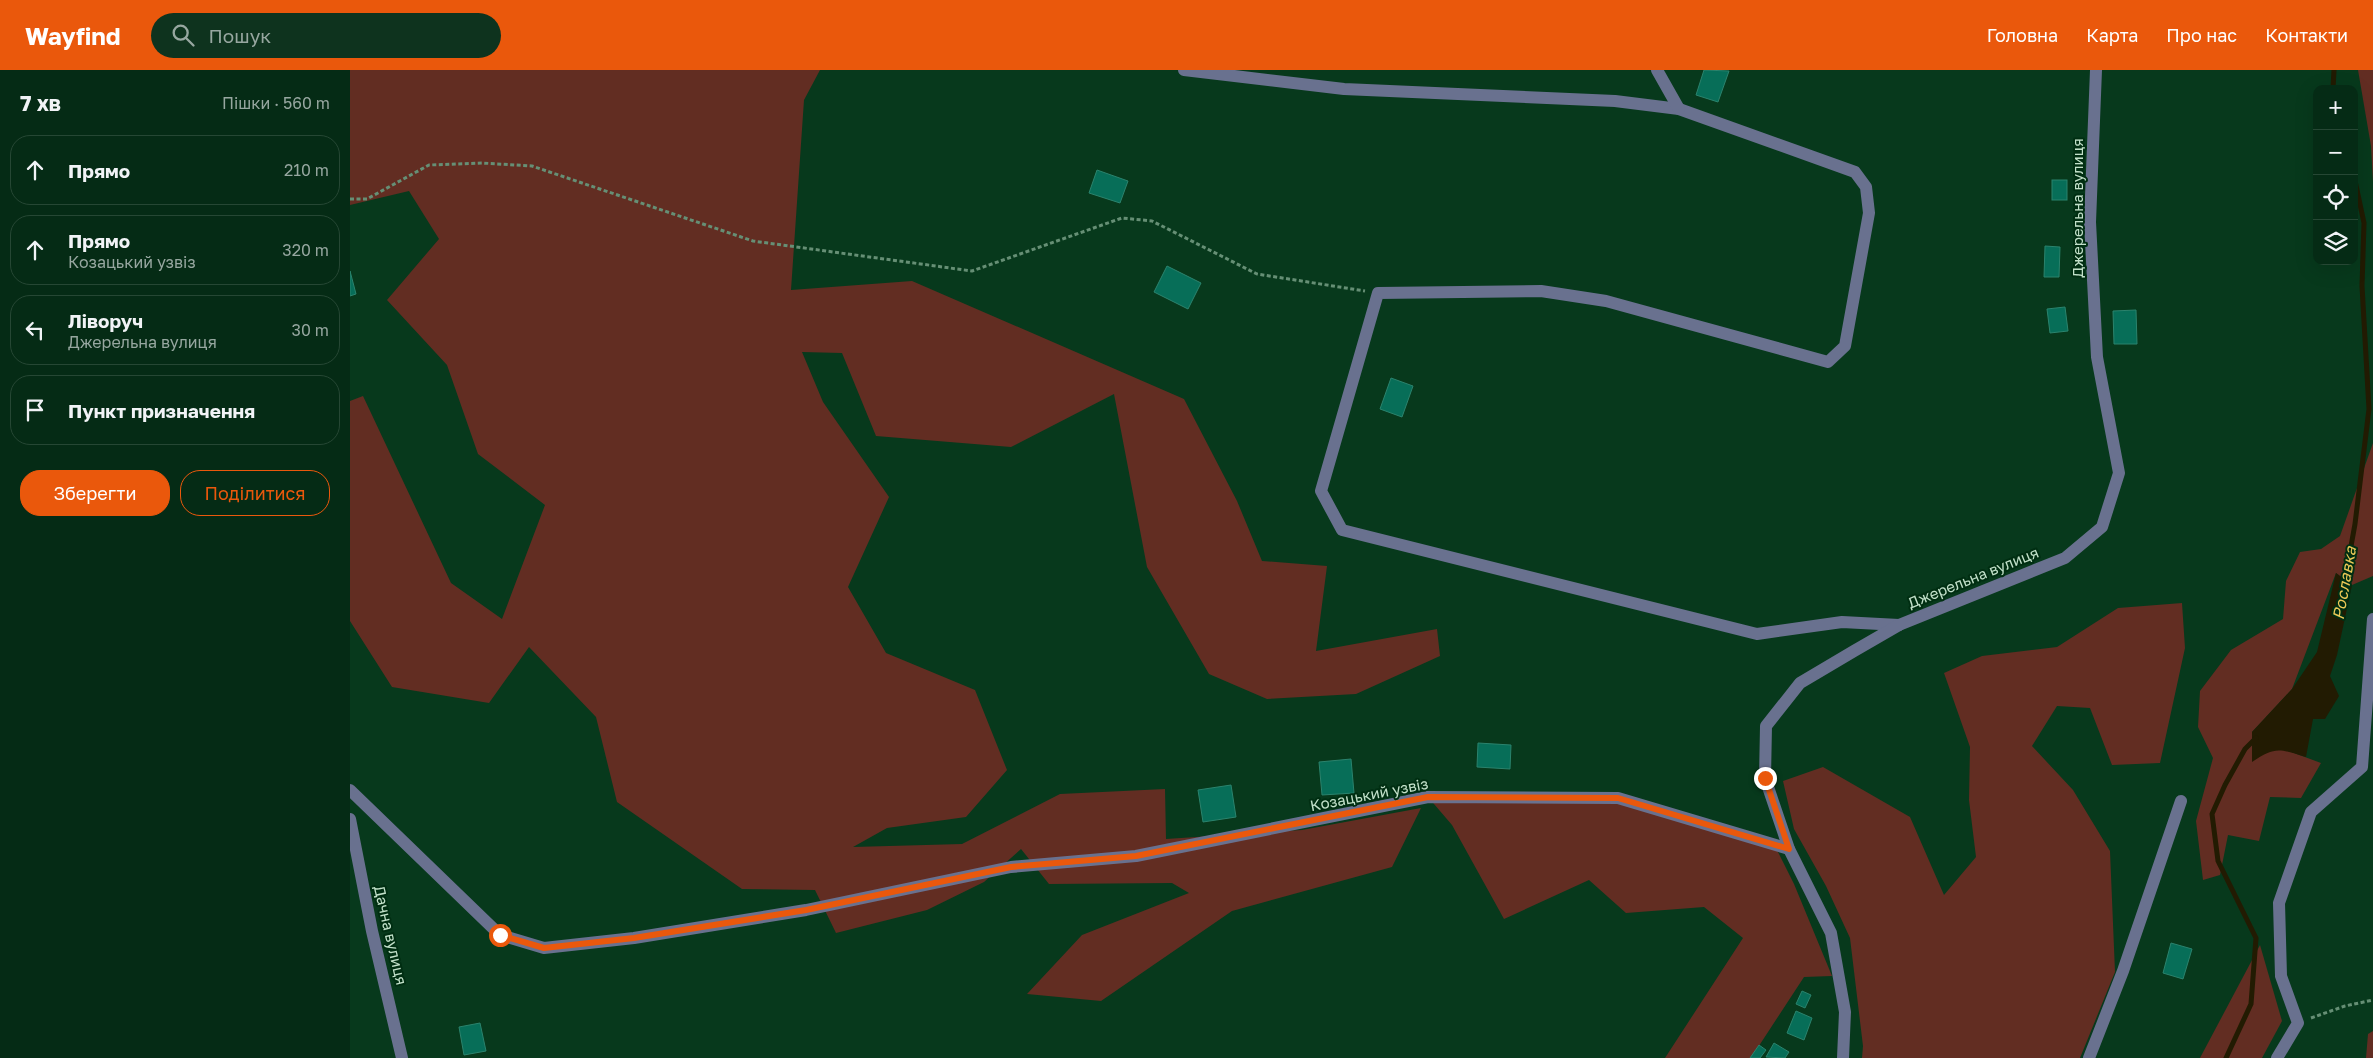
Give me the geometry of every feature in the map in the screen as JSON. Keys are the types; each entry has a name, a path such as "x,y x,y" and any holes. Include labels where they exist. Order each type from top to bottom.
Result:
{"street":[{"path":"1184,70 1344,89 1615,101 1679,109 1856,172 1866,187 1869,213 1845,346 1828,362 1606,301 1541,292 1378,293 1321,491 1342,530 1757,634 1842,622 1899,625"},
{"path":"1657,70 1679,109"},
{"name":"Джерельна вулиця","path":"1844,1058 1845,1012 1831,934 1789,849 1765,778 1766,726 1800,683 1899,625 2065,558 2102,527 2119,473 2096,357 2090,222 2096,70"},
{"path":"2277,1058 2298,1023 2281,976 2279,903 2311,812 2362,767 2373,619"},
{"name":"Козацький узвіз","path":"350,790 500,935 544,948 634,938 806,910 1011,867 1136,856 1428,797 1618,798 1789,849"},
{"path":"2089,1058 2123,971 2181,801"},
{"name":"Дачна вулиця","path":"350,819 372,931 402,1058"}],"path":[{"path":"350,199 367,199 429,165 482,162 532,166 753,241 972,271 1122,218 1152,221 1257,274 1378,293"},
{"path":"2298,1023 2345,1006 2373,1000"}],"shaded area":[{"path":"350,70 820,70 804,100 791,290 912,281 1184,399 1237,501 1262,561 1327,566 1316,651 1437,629 1440,656 1356,694 1267,699 1209,674 1147,567 1114,394 1011,447 876,436 842,353 802,352 823,402 889,497 848,587 886,653 975,690 1007,770 966,817 887,828 853,847 962,844 1060,794 1165,789 1166,839 1302,830 1421,808 1392,867 1232,911 1101,1001 1027,994 1082,935 1189,893 1172,883 1049,884 1021,849 984,882 927,910 836,933 815,890 742,889 617,802 596,717 529,647 489,703 392,687 350,621 350,401 363,396 451,583 502,619 545,505 478,454 447,365 387,300 439,239 409,191 350,205"},
{"path":"2358,70 2373,70 2373,182 2371,146"},
{"path":"2373,443 2373,576 2352,585 2336,573 2292,689 2252,732 2268,750 2286,750 2321,763 2301,798 2270,797 2259,841 2228,835 2220,875 2203,880 2196,821 2213,758 2198,727 2200,691 2231,650 2283,619 2286,581 2300,552 2321,549 2340,536"},
{"path":"2182,603 2185,648 2160,763 2112,765 2090,708 2057,706 2032,746 2073,790 2110,851 2115,972 2080,1058 1862,1058 1863,1046 1850,938 1826,886 1794,829 1783,781 1823,767 1910,817 1944,895 1976,857 1969,800 1970,747 1944,673 1982,656 2057,647 2118,608"},
{"path":"1428,797 1618,798 1775,846 1794,884 1832,976 1804,977 1751,1058 1665,1058 1743,938 1704,907 1626,913 1589,880 1504,919 1452,825"},
{"path":"2260,945 2282,1021 2262,1058 2200,1058"},
{"path":"2373,1031 2373,1058 2366,1058 2368,1034"}],"water":[{"path":"2336,573 2352,585 2337,655 2330,676 2339,696 2325,719 2313,719 2306,757 2290,752 2272,751 2252,762 2252,732 2292,689 2317,652"}],"building":[{"path":"1704,70 1729,71 1718,102 1696,95"},
{"path":"1097,170 1128,181 1120,203 1089,193"},
{"path":"2052,180 2067,180 2067,200 2052,200"},
{"path":"2045,246 2060,247 2059,277 2044,277"},
{"path":"1167,266 1201,283 1188,309 1154,292"},
{"path":"350,271 356,294 350,296"},
{"path":"2065,307 2068,331 2050,333 2047,309"},
{"path":"2136,310 2137,344 2114,344 2113,311"},
{"path":"1391,378 1413,386 1402,417 1380,409"},
{"path":"1478,743 1511,745 1510,769 1477,767"},
{"path":"1351,759 1354,793 1322,795 1319,762"},
{"path":"1231,785 1236,817 1203,822 1198,790"},
{"path":"2171,943 2192,949 2183,979 2163,973"},
{"path":"1802,991 1811,995 1805,1008 1796,1004"},
{"path":"1796,1011 1812,1018 1804,1040 1787,1033"},
{"path":"480,1023 486,1051 464,1055 459,1027"},
{"path":"1774,1043 1789,1052 1785,1058 1766,1057"},
{"path":"1759,1045 1766,1050 1760,1058 1750,1058"}],"waterway":[{"name":"Рославка","path":"2333,85 2334,70"},
{"name":"Рославка","path":"2344,585 2355,524 2369,409 2362,286 2364,223 2358,195"},
{"name":"Рославка","path":"2226,1058 2251,1004 2256,938 2218,861 2212,814 2225,785 2245,749 2256,738"}],"route":[{"path":"500,935 544,948 634,938 806,910 1011,867 1136,856 1428,797 1618,798 1789,849 1765,778"}]}
